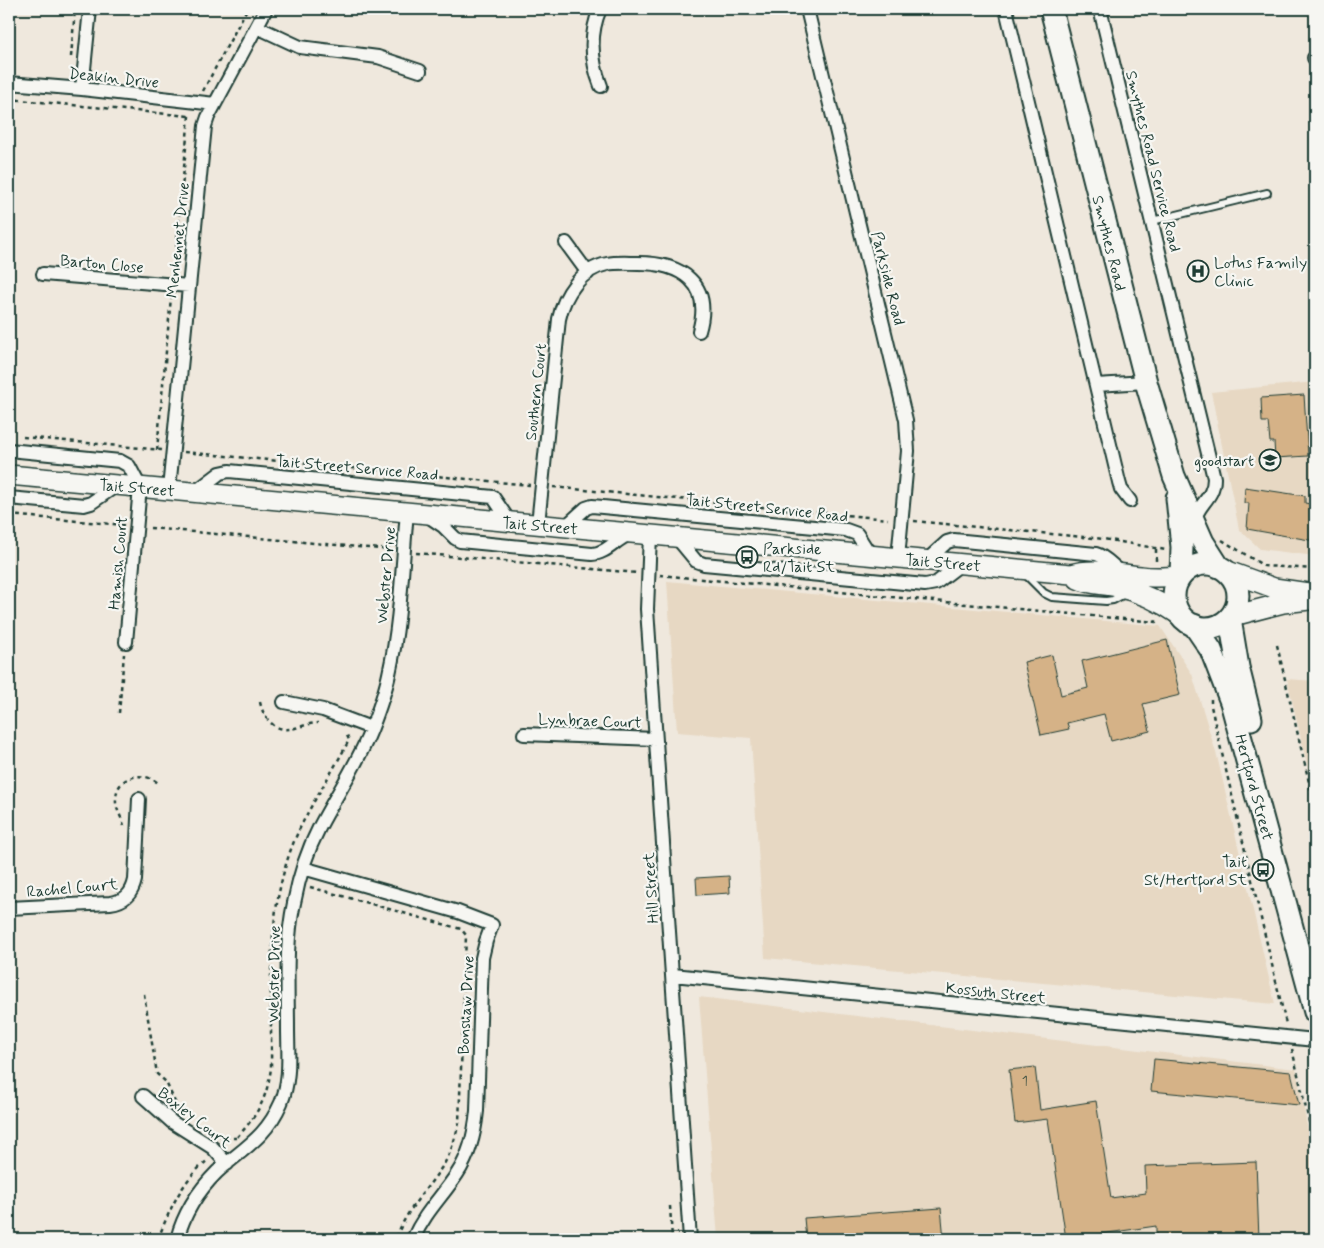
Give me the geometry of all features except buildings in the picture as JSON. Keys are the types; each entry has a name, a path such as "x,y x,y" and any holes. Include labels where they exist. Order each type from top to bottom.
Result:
{"main road":[{"name":"Smythes Road","path":"1051,9 1146,382 1174,476 1194,522 1210,553 1222,569"},
{"name":"Smythes Road","path":"1174,476 1182,547 1180,575"},
{"path":"1199,564 1213,565 1222,569 1234,580 1239,594 1232,617 1221,624 1209,628 1179,622 1174,595 1176,583 1180,575 1199,564"},
{"name":"Hertford Street","path":"1232,617 1233,641 1241,682 1315,962"},
{"name":"Hertford Street","path":"1179,622 1206,640 1231,702 1315,1012"}],"street":[{"path":"82,89 90,9"},
{"name":"Menhennet Drive","path":"169,490 204,131 208,117 266,9"},
{"path":"600,9 594,28 592,47 595,68 601,86"},
{"name":"Parkside Road","path":"807,9 906,420 908,446 898,558"},
{"path":"1006,9 1120,486 1130,501"},
{"name":"Smythes Road Service Road","path":"1100,9 1214,478 1210,494 1197,513 1194,522"},
{"path":"257,27 304,48 378,57 420,71"},
{"name":"Deakin Drive","path":"9,83 215,104"},
{"path":"566,242 588,273"},
{"name":"Southern Court","path":"538,524 559,319 567,296 579,280 604,265 619,263 654,264 678,270 691,279 699,292 703,313 699,331"},
{"name":"Barton Close","path":"43,274 189,286"},
{"path":"1096,384 1146,382"},
{"path":"9,450 124,462 130,467 140,487"},
{"name":"Tait Street Service Road","path":"195,492 220,472 229,471 493,497 510,522"},
{"name":"Tait Street","path":"9,475 1071,574 1090,570 1152,577 1180,575"},
{"path":"9,498 84,505 91,503 117,485"},
{"name":"Hamish Court","path":"126,642 140,487"},
{"name":"Tait Street Service Road","path":"565,527 586,508 592,506 849,530 856,533 871,556"},
{"path":"415,513 440,523 460,541 592,554 601,553 618,540 641,534"},
{"name":"Webster Drive","path":"177,1239 184,1218 206,1183 266,1130 281,1103 288,1071 289,934 299,884 318,829 356,763 372,728 390,672 396,634 404,551 415,513"},
{"name":"Hill Street","path":"641,534 648,574 648,609 656,739 690,1239"},
{"path":"677,538 694,559 704,564 925,585 939,582 961,564"},
{"path":"926,561 947,542 954,540 1096,554 1103,556 1118,570 1126,574"},
{"path":"1222,569 1274,588 1315,594"},
{"name":"Tait Street","path":"1071,574 1087,582 1116,586 1156,600 1179,622"},
{"path":"1232,617 1284,603 1315,600"},
{"path":"284,702 323,710 372,728"},
{"name":"Lynbrae Court","path":"524,734 656,739"},
{"name":"Rachel Court","path":"9,908 110,903 120,901 128,896 133,889 135,880 139,800"},
{"name":"Bonshaw Drive","path":"303,868 458,912 492,925 484,946 482,958 475,1126 458,1172 429,1209 413,1239"},
{"name":"Kossuth Street","path":"673,975 1315,1040"},
{"name":"Boxley Court","path":"143,1096 172,1122 213,1148 227,1164"}],"lane":[{"path":"1152,221 1267,192"},
{"path":"1019,569 1045,594 1052,596 1108,601 1134,591"}],"path":[{"path":"71,57 75,9"},
{"path":"157,450 189,116 247,9"},
{"path":"9,99 189,116"},
{"path":"19,436 1121,541"},
{"path":"9,515 976,605"},
{"path":"1220,538 1264,566 1315,569"},
{"path":"1156,622 1179,622"},
{"path":"119,713 126,642"},
{"path":"1277,646 1315,808"},
{"path":"1211,696 1214,721 1315,1148"},
{"path":"260,702 266,719 281,728 291,729 320,723"},
{"path":"211,1130 225,1138 236,1138 254,1117 266,1094 271,1068 271,959 275,910 290,851 307,814 349,740 345,731"},
{"path":"124,832 123,823 116,805 116,796 120,787 126,780 135,776 148,777 158,783"},
{"path":"299,884 461,929 466,936 459,1123 455,1139 443,1166 412,1205 396,1239"},
{"path":"144,994 156,1074 166,1082 176,1107 183,1113"},
{"path":"9,1186 12,1239"},
{"path":"670,1206 672,1239"}],"shaded area":[{"name":"goodstart","path":"1315,382 1315,556 1260,549 1239,529 1211,392"},
{"path":"667,581 1160,626 1192,674 1217,756 1275,1004 765,958 751,738 677,732"},
{"path":"1287,679 1315,681 1315,798"},
{"path":"699,997 1296,1069 1315,1166 1315,1239 718,1239"}],"place":[{"name":"Lotus Family Clinic","path":"1198,271"},
{"name":"goodstart","path":"1270,460"},
{"name":"Parkside Rd/Tait St","path":"747,557"},
{"name":"Tait St/Hertford St","path":"1263,870"}]}
